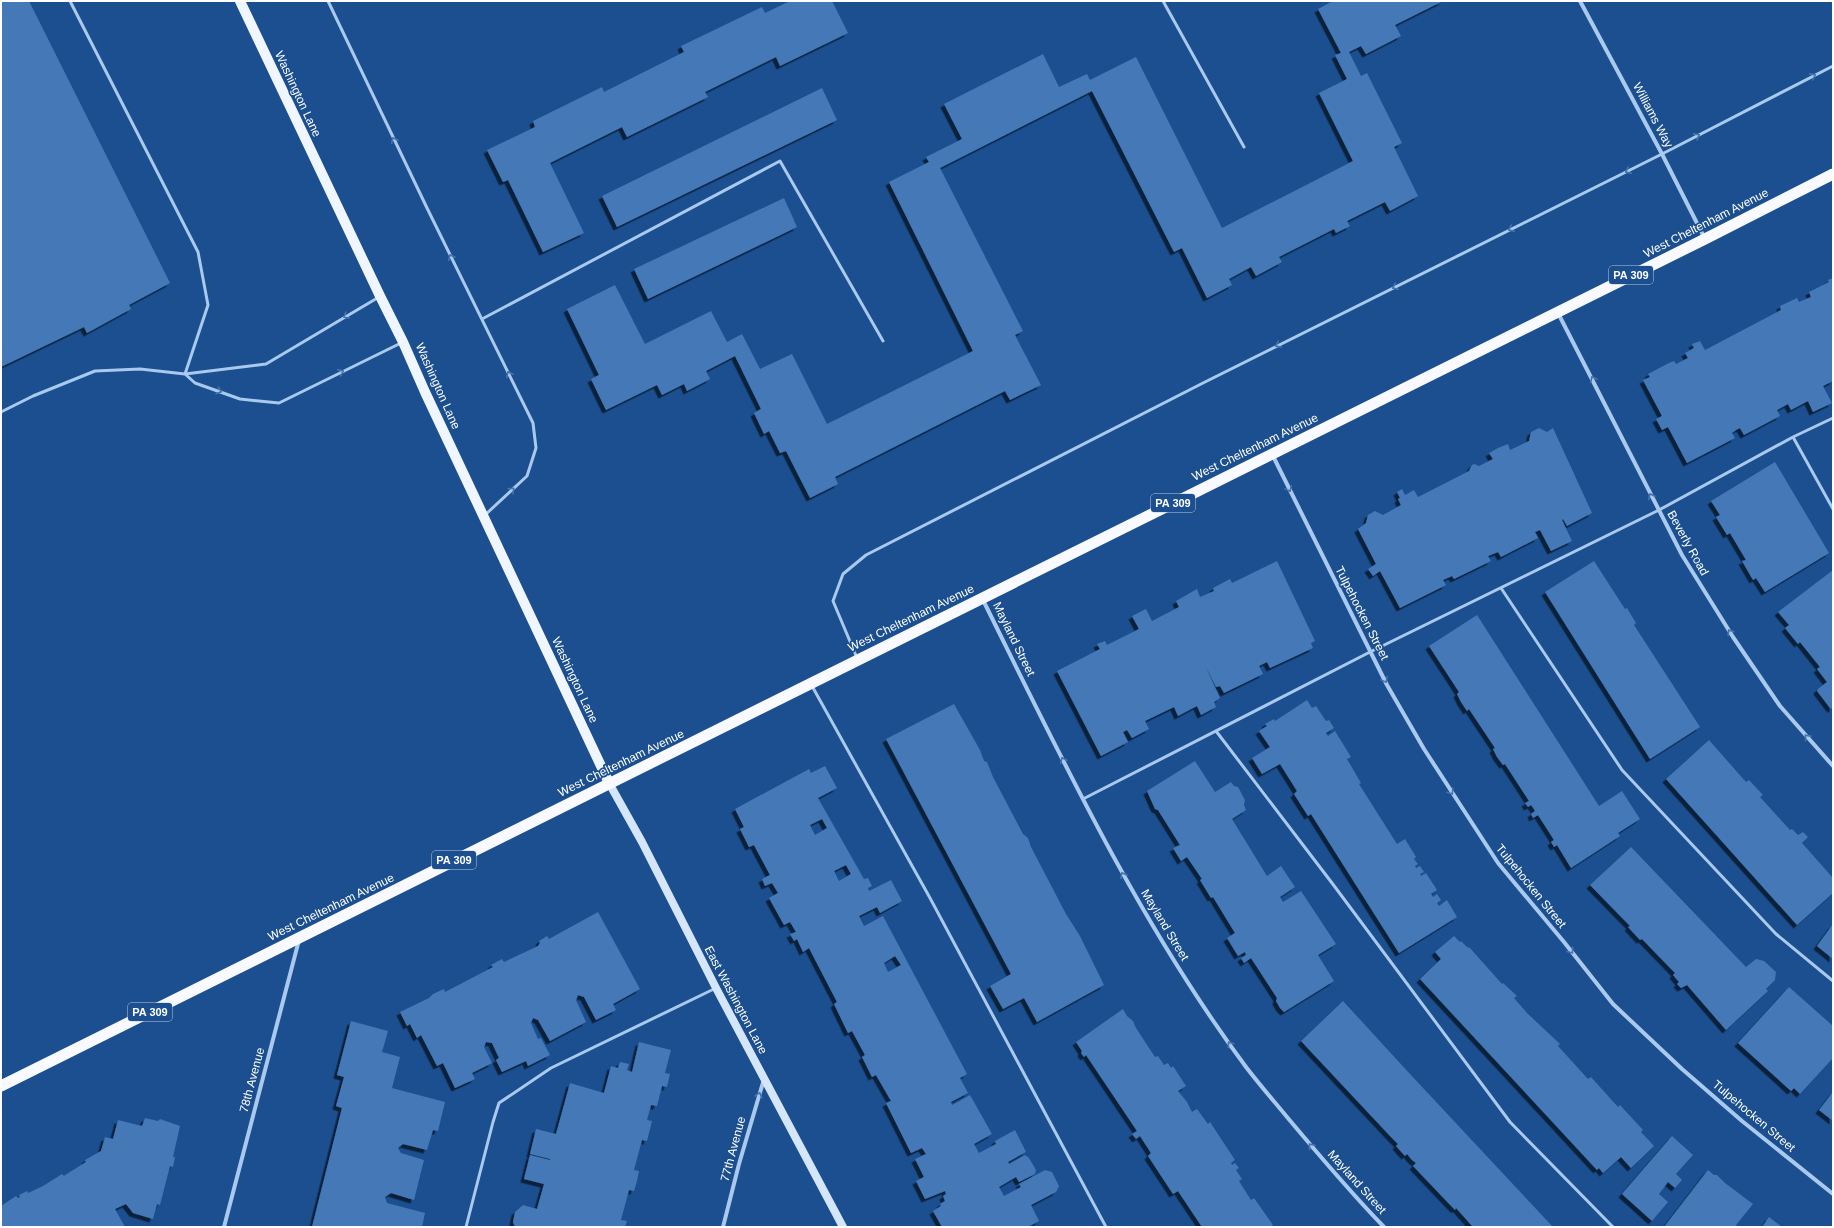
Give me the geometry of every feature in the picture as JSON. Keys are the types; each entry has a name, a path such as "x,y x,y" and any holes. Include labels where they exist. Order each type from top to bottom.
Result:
{"highway":[{"name":"West Cheltenham Avenue","path":"1,1086 1833,174"}],"main road":[{"name":"Washington Lane","path":"240,1 403,342 483,516 610,783"},
{"name":"East Washington Lane","path":"610,783 642,842 716,988 843,1227"}],"street":[{"name":"Williams Way","path":"1580,1 1662,154 1705,239"},
{"name":"Beverly Road","path":"1557,311 1682,555 1733,637 1780,706 1833,766"},
{"name":"Tulpehocken Street","path":"1272,454 1370,652 1424,749 1498,864 1564,942 1613,1004 1682,1069 1742,1121 1833,1194"},
{"name":"Mayland Street","path":"982,598 1083,799 1124,876 1178,967 1246,1068 1304,1138 1384,1227"},
{"name":"78th Avenue","path":"224,1227 300,937"},
{"name":"77th Avenue","path":"723,1227 739,1164 764,1078"}],"lane":[{"path":"70,1 198,252 208,305 185,374"},
{"path":"328,1 534,423 536,448 527,476 483,516"},
{"path":"1163,1 1244,147"},
{"path":"858,660 833,601 843,574 866,555 1212,378 1662,154 1833,66"},
{"path":"482,319 780,161 884,341"},
{"path":"1,412 33,396 95,371 140,369 185,374 266,364 380,296"},
{"path":"185,374 195,383 240,398 279,403 403,342"},
{"path":"1083,799 1370,652 1658,510 1793,436 1833,418"},
{"path":"1793,436 1833,509"},
{"path":"1501,588 1622,770 1776,934 1833,981"},
{"path":"810,683 926,891 1106,1227"},
{"path":"1216,732 1332,883 1510,1122 1613,1227"},
{"path":"466,1227 499,1103 551,1068 716,988"}],"building":[{"path":"1,1 29,1 170,283 129,305 131,309 87,333 84,327 1,367"},
{"path":"790,1 832,1 848,33 780,66 776,57 705,92 708,97 627,137 622,127 550,163 584,233 543,252 508,180 503,182 487,150 535,127 533,121 602,87 604,92 684,52 681,46 762,7 765,13"},
{"path":"1333,1 1443,1 1395,25 1401,36 1366,54 1361,46 1349,52 1361,76 1367,73 1402,143 1394,147 1418,196 1390,211 1385,202 1347,221 1350,226 1336,233 1334,229 1279,257 1282,262 1256,276 1251,267 1229,279 1232,285 1207,298 1182,248 1174,252 1092,91 940,168 1023,331 1015,335 1041,385 1010,400 1005,391 835,477 838,484 810,498 786,451 780,453 769,431 764,434 754,413 761,409 735,356 706,371 710,379 687,391 684,384 662,395 657,385 606,410 591,379 599,375 567,309 615,285 645,344 711,311 727,342 742,334 760,369 792,354 827,424 973,351 889,182 929,162 926,157 962,139 944,104 1043,54 1059,87 1087,74 1090,80 1136,57 1222,228 1353,161 1319,93 1347,79 1335,55 1341,53 1318,9"},
{"path":"822,88 837,120 617,227 602,196"},
{"path":"784,198 797,227 648,299 634,269"},
{"path":"1833,278 1833,381 1823,386 1832,403 1813,412 1808,401 1791,410 1788,404 1777,410 1780,416 1744,435 1740,428 1736,430 1732,433 1735,438 1687,463 1668,427 1662,430 1656,419 1662,416 1643,380 1650,377 1648,374 1669,363 1674,361 1676,364 1688,358 1685,353 1694,348 1692,344 1700,341 1705,350 1781,310 1780,306 1797,298 1799,302 1811,297 1809,292 1829,282 1828,280"},
{"path":"1539,428 1547,432 1553,428 1592,513 1567,526 1563,519 1562,520 1572,541 1551,551 1540,530 1535,532 1538,538 1501,557 1498,552 1488,556 1491,561 1454,579 1452,576 1443,580 1446,585 1400,608 1380,571 1373,576 1368,569 1376,564 1358,529 1366,523 1368,515 1375,511 1383,515 1401,505 1397,492 1402,489 1405,495 1414,490 1418,497 1469,471 1472,465 1474,464 1479,466 1493,459 1489,453 1498,448 1508,444 1510,450 1529,441 1531,432"},
{"path":"1775,462 1829,553 1765,592 1756,578 1753,580 1742,561 1746,560 1730,533 1727,535 1716,517 1720,515 1711,501"},
{"path":"1277,561 1315,641 1311,643 1313,648 1270,668 1267,662 1259,666 1263,674 1224,693 1220,686 1216,687 1205,665 1220,698 1214,702 1216,707 1201,715 1197,706 1178,716 1174,707 1145,721 1149,729 1132,738 1127,730 1123,732 1128,742 1101,756 1057,671 1100,649 1097,644 1105,641 1107,645 1139,629 1132,616 1146,609 1152,621 1179,607 1176,601 1197,589 1200,597 1214,591 1213,588 1230,579 1232,583"},
{"path":"1594,561 1625,609 1627,608 1636,623 1634,625 1700,727 1650,759 1545,592"},
{"path":"1833,570 1833,709 1830,708 1817,691 1827,682 1817,669 1820,667 1800,642 1798,644 1785,628 1789,625 1778,612"},
{"path":"1477,615 1599,806 1622,791 1640,819 1618,833 1620,836 1571,868 1557,845 1554,847 1551,842 1554,840 1538,815 1533,818 1531,814 1535,811 1534,809 1531,805 1528,807 1525,803 1529,801 1505,764 1503,765 1497,757 1493,749 1495,748 1469,709 1467,711 1461,702 1457,694 1459,692 1429,646"},
{"path":"1307,700 1312,708 1316,706 1326,721 1329,720 1334,728 1326,733 1328,736 1335,731 1351,757 1347,759 1361,783 1359,784 1397,844 1405,839 1416,857 1414,859 1418,864 1415,866 1416,868 1420,866 1424,872 1420,874 1421,876 1426,873 1437,890 1431,894 1433,897 1437,894 1441,900 1437,903 1439,906 1447,900 1457,917 1399,953 1311,814 1308,816 1294,794 1297,791 1280,764 1262,774 1252,758 1270,747 1259,731 1267,726 1265,724 1274,719 1275,721"},
{"path":"954,704 980,750 984,761 987,762 993,777 1023,834 1028,838 1031,847 1066,914 1080,936 1104,985 1037,1022 1024,998 1003,1009 990,986 1011,974 886,739"},
{"path":"1709,740 1746,782 1749,780 1763,795 1760,797 1790,830 1792,829 1798,835 1803,832 1808,837 1802,843 1833,878 1833,893 1797,925 1666,779"},
{"path":"1195,761 1215,792 1231,782 1234,786 1238,787 1245,800 1244,805 1246,810 1232,819 1267,876 1281,866 1295,887 1280,897 1283,902 1301,891 1336,944 1318,955 1334,981 1284,1012 1276,1001 1277,998 1251,958 1244,963 1241,958 1246,955 1245,952 1238,956 1227,938 1235,933 1213,897 1211,898 1200,880 1202,879 1187,857 1181,861 1173,848 1180,845 1158,810 1155,809 1147,791"},
{"path":"825,766 837,788 818,798 864,879 868,878 872,886 868,888 869,891 891,880 902,901 880,913 877,907 859,916 864,926 883,916 967,1074 960,1078 968,1093 951,1102 952,1105 970,1095 992,1134 974,1144 979,1153 996,1144 995,1141 1015,1130 1026,1152 1008,1162 1009,1164 1025,1155 1029,1158 1036,1170 1035,1174 1019,1182 1016,1177 999,1187 1004,1196 1021,1187 1019,1184 1045,1170 1052,1172 1059,1186 1056,1192 1031,1205 1039,1221 1028,1227 942,1227 933,1211 941,1206 940,1204 945,1201 943,1196 946,1194 945,1191 925,1199 916,1181 924,1177 915,1159 926,1154 922,1148 911,1153 886,1103 891,1101 876,1075 872,1077 862,1057 865,1055 852,1031 848,1033 834,1004 837,1002 809,948 803,952 797,939 794,941 790,934 796,932 790,922 784,925 769,898 778,893 772,883 765,886 762,879 770,875 754,845 749,847 740,829 744,827 735,809 809,769 811,773","holes":["822,819 827,828 815,835 810,825","846,865 851,874 839,881 834,871","895,956 901,965 888,972 884,963"]},
{"path":"1631,847 1746,967 1756,959 1764,961 1776,972 1775,980 1766,989 1768,991 1726,1030 1687,985 1681,988 1677,984 1679,982 1673,975 1675,973 1642,939 1640,940 1628,927 1630,926 1590,885"},
{"path":"598,912 640,989 613,1004 616,1010 596,1020 584,997 578,995 576,1000 586,1022 550,1041 538,1020 533,1018 531,1023 538,1039 541,1038 550,1055 528,1066 526,1061 502,1072 496,1060 499,1058 492,1043 486,1042 484,1047 492,1063 472,1073 475,1079 455,1088 443,1063 437,1066 421,1035 417,1038 410,1024 407,1026 400,1012 444,989 445,992 493,967 491,965 502,959 504,962 538,946 540,943 539,941 547,936 549,939"},
{"path":"1833,924 1833,959 1817,946"},
{"path":"1454,936 1470,948 1502,984 1503,983 1517,996 1514,998 1527,1013 1560,1044 1558,1046 1588,1079 1591,1077 1618,1107 1620,1105 1643,1130 1641,1132 1654,1146 1631,1168 1621,1157 1603,1173 1599,1168 1597,1170 1420,979 1441,959 1435,952"},
{"path":"1789,987 1833,1026 1833,1058 1800,1094 1794,1088 1791,1091 1738,1043"},
{"path":"1343,1001 1553,1227 1473,1227 1456,1208 1455,1210 1413,1166 1416,1163 1407,1154 1405,1156 1396,1146 1398,1144 1301,1041"},
{"path":"1123,1009 1127,1016 1133,1021 1155,1057 1158,1056 1164,1065 1168,1063 1171,1068 1173,1066 1186,1086 1178,1091 1187,1102 1192,1112 1197,1109 1208,1124 1210,1122 1235,1160 1231,1163 1232,1165 1235,1163 1239,1168 1236,1170 1242,1179 1239,1181 1251,1200 1254,1198 1273,1225 1270,1227 1202,1227 1178,1191 1173,1194 1148,1156 1151,1153 1140,1136 1136,1139 1132,1134 1137,1131 1086,1055 1084,1057 1081,1053 1082,1051 1076,1042"},
{"path":"351,1021 388,1031 382,1052 400,1057 392,1088 445,1102 438,1131 433,1130 427,1150 403,1144 398,1148 401,1153 424,1160 414,1200 391,1193 385,1197 387,1203 425,1213 422,1227 312,1227 342,1108 336,1106 344,1077 337,1075"},
{"path":"639,1042 671,1050 665,1073 670,1074 667,1087 662,1086 657,1106 651,1105 647,1120 652,1121 647,1141 642,1140 634,1170 639,1171 637,1181 634,1191 629,1190 621,1220 627,1221 625,1227 515,1227 513,1222 515,1212 523,1205 537,1209 544,1184 524,1179 530,1155 550,1160 530,1154 536,1129 556,1134 570,1083 604,1093 611,1066 618,1068 620,1062 629,1064 627,1070 632,1072"},
{"path":"1833,1092 1833,1121 1819,1110"},
{"path":"145,1118 158,1121 160,1119 180,1126 173,1157 175,1157 173,1167 170,1166 160,1205 157,1204 153,1219 133,1213 126,1204 115,1209 125,1227 1,1227 1,1206 16,1196 18,1198 20,1197 19,1195 27,1191 28,1193 43,1186 62,1174 64,1176 86,1162 85,1160 101,1151 105,1137 113,1139 118,1120 142,1126"},
{"path":"1672,1136 1693,1155 1676,1174 1682,1180 1675,1188 1668,1182 1659,1194 1668,1202 1652,1221 1622,1194"},
{"path":"1708,1170 1714,1175 1717,1175 1725,1183 1753,1204 1736,1225 1739,1227 1664,1227"},
{"path":"1769,1217 1782,1227 1762,1227"}]}
